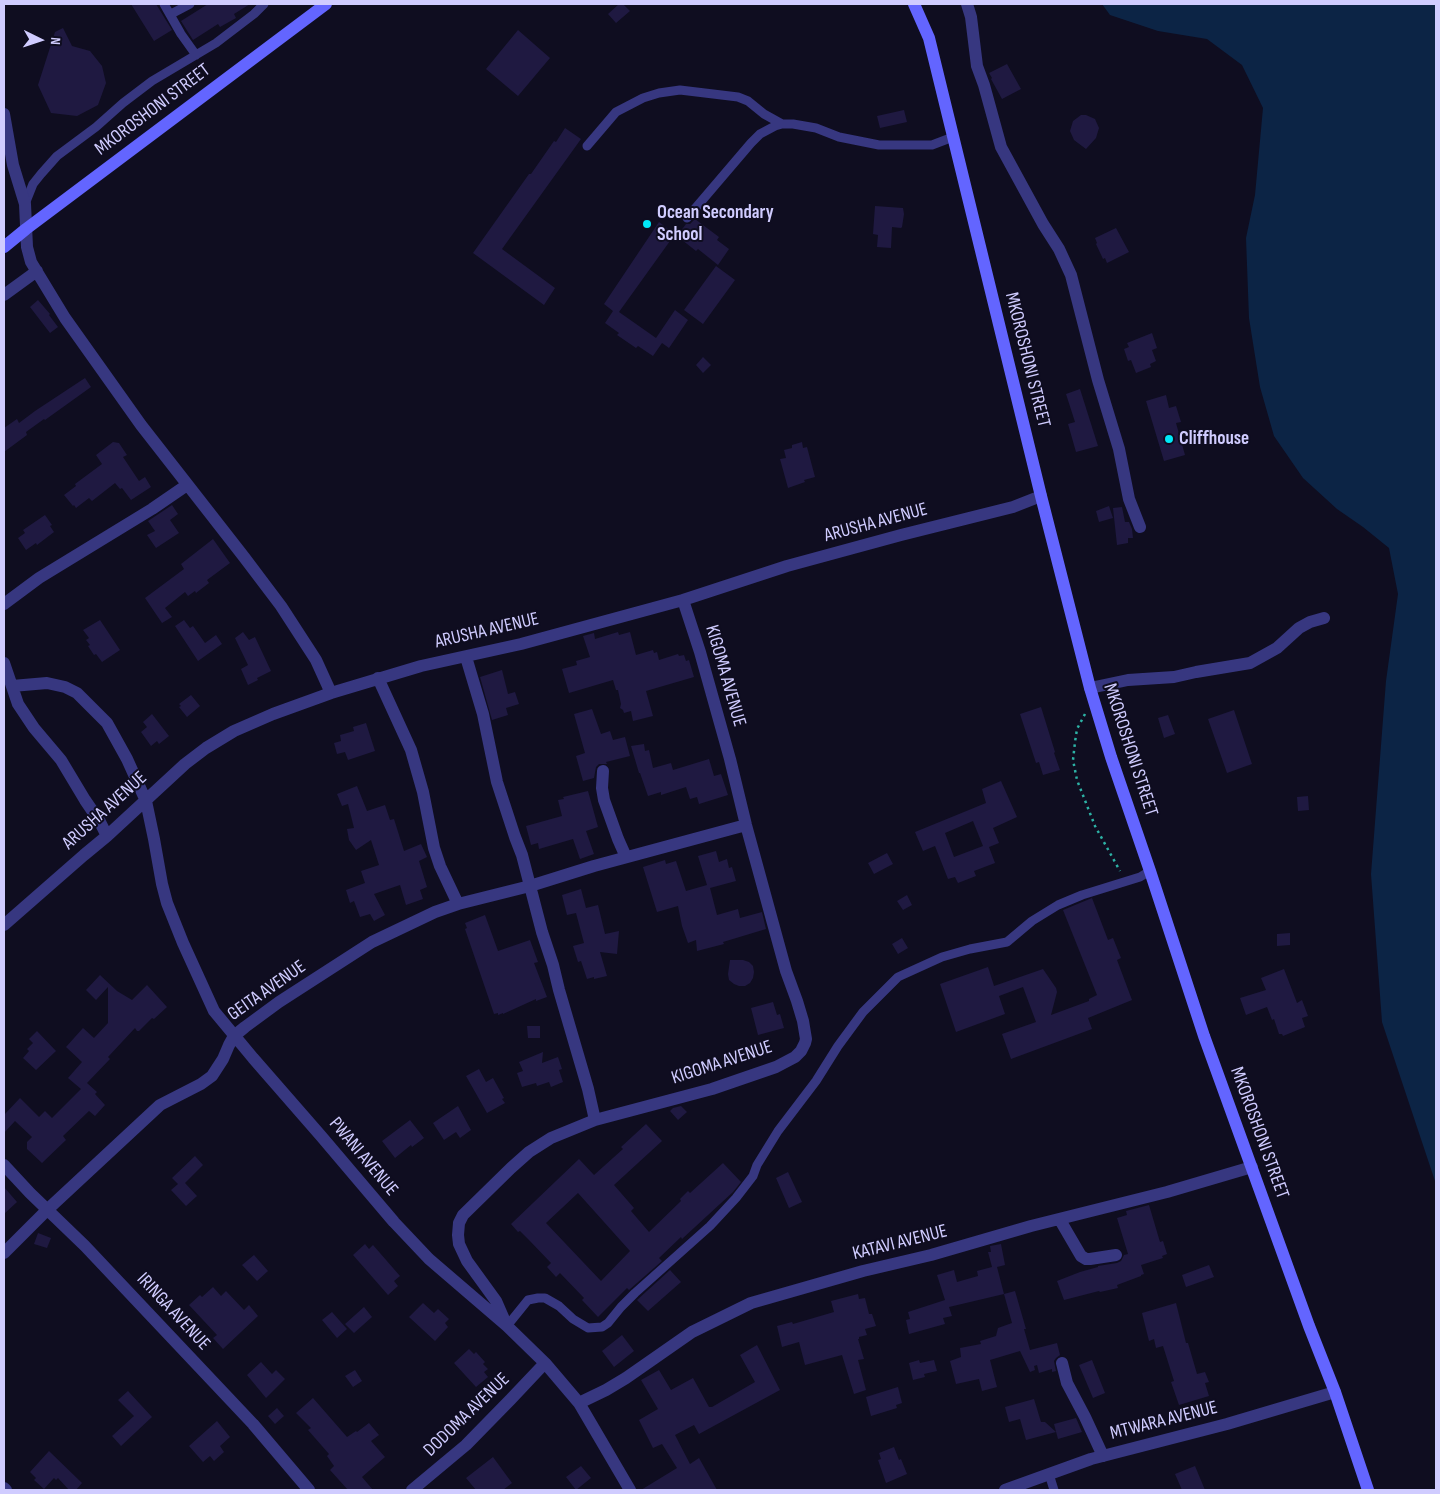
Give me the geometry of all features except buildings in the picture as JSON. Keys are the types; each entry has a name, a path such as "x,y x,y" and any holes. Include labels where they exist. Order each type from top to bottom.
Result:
{"street":[{"name":"MKOROSHONI STREET","path":"4,248 26,228 326,4"},
{"name":"MKOROSHONI STREET","path":"914,4 929,38 1041,496 1090,688 1111,757 1204,1036 1308,1326 1335,1392 1368,1490"},
{"path":"967,4 971,17 977,66 1001,147 1043,224 1059,249 1071,275 1098,380 1119,449 1129,499 1140,527"},
{"path":"4,114 13,165 25,204 28,255 65,318 141,425 281,606 316,660 331,693"},
{"path":"4,295 38,272"},
{"path":"4,604 39,578 152,509 187,485"},
{"name":"ARUSHA AVENUE","path":"4,925 107,836 185,764 206,748 234,731 274,714 331,693 420,666 521,644 683,600 787,566 1013,507 1041,496"},
{"name":"KIGOMA AVENUE","path":"507,1326 496,1301 467,1261 459,1244 460,1221 479,1199 529,1152 551,1138 595,1120 712,1088 776,1067 795,1057 804,1046 806,1039 799,1008 786,971 746,825 730,759 683,600"},
{"path":"1090,688 1128,680 1174,677 1250,663 1278,648 1299,628 1324,618"},
{"path":"466,657 483,714 497,782 522,856 588,1089 595,1120"},
{"path":"4,663 18,704 34,728 61,760 107,836"},
{"path":"378,678 411,750 434,848 440,866 458,904"},
{"name":"PWANI AVENUE","path":"12,686 47,682 64,687 76,693 107,723 127,759 146,801 162,884 174,921 214,1011 394,1222 429,1259 507,1326 544,1363 579,1403 630,1490"},
{"path":"603,771 602,788 604,800 626,857"},
{"name":"GEITA AVENUE","path":"4,1253 47,1210 160,1105 201,1084 212,1076 234,1036 279,1002 372,942 435,912 458,904 530,886 594,866 746,825"},
{"name":"IRINGA AVENUE","path":"4,1164 47,1210 85,1246 253,1424 309,1490"},
{"name":"KATAVI AVENUE","path":"579,1403 626,1378 692,1332 751,1303 1031,1226 1167,1192 1252,1167"},
{"path":"1060,1220 1081,1256 1090,1259 1116,1255"},
{"name":"DODOMA AVENUE","path":"412,1490 466,1445 517,1394 544,1363"},
{"path":"1062,1363 1067,1383 1086,1417 1103,1456"},
{"name":"MTWARA AVENUE","path":"1005,1490 1103,1456 1226,1424 1335,1392"}],"lane":[{"path":"164,4 181,34 196,55"},
{"path":"171,14 190,4"},
{"path":"25,204 33,184 57,156 96,127 130,97 152,81 216,43 264,4"},
{"path":"587,146 616,112 643,98 659,93 680,90 738,97 748,101 764,114 782,124"},
{"path":"687,218 760,134 766,129 782,124 816,128 839,137 879,145 932,144 953,137"},
{"path":"507,1326 528,1300 538,1298 545,1298 559,1306 573,1319 588,1328 608,1323 620,1307 710,1226 736,1198 753,1176 757,1165 778,1131 816,1081 838,1046 864,1012 898,977 942,957 1007,942 1032,921 1058,905 1104,888 1126,883 1150,871"},
{"path":"1049,1474 1054,1490"}],"path":[{"path":"1095,704 1083,717 1078,728 1073,760 1077,780 1095,826 1126,883"}],"water":[{"path":"1102,4 1436,4 1436,1184 1382,1022 1371,874 1386,681 1398,594 1389,548 1337,509 1303,478 1274,436 1260,387 1249,318 1246,238 1255,195 1263,108 1242,65 1207,39 1158,31 1110,15"}],"place":[{"name":"Ocean Secondary School","path":"647,224"},
{"name":"Cliffhouse","path":"1169,439"}]}
